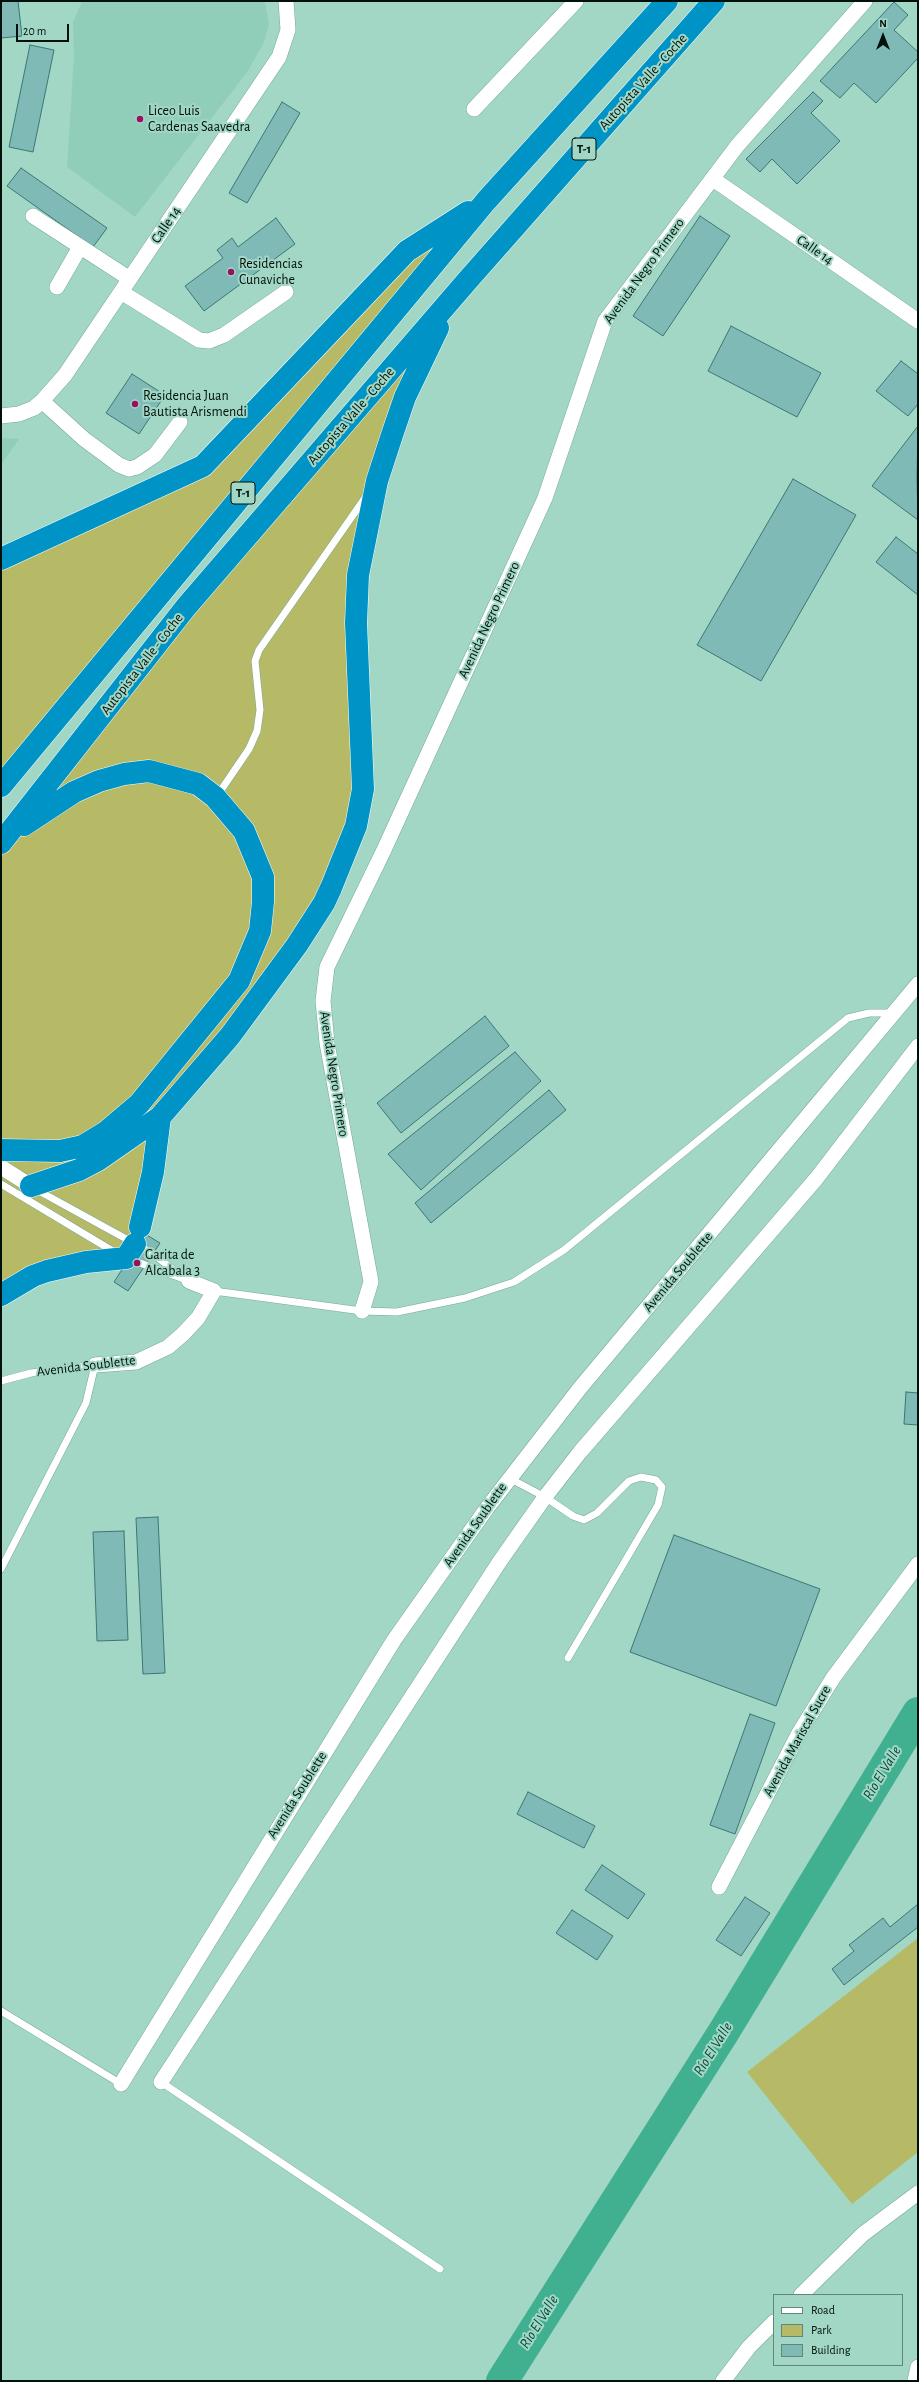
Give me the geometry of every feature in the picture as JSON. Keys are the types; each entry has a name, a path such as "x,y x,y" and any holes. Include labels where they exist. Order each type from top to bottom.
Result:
{"highway":[{"name":"Autopista Valle - Coche","path":"1,786 486,201 667,1"},
{"name":"Autopista Valle - Coche","path":"1,843 186,607 454,296 714,1"},
{"path":"1,559 203,466 407,251 486,201"},
{"path":"30,1186 79,1170 98,1160 160,1117 230,1036 297,945 324,903 341,868 356,826 363,789 356,623 358,574 377,481 405,397 454,296"},
{"path":"1,843 37,814 74,792 99,781 124,774 149,772 198,784 215,797 244,831 263,878 260,931 239,981 139,1104 106,1132 83,1146 60,1151 1,1150"},
{"path":"1,1295 33,1276 54,1269 86,1262 134,1243 153,1172 160,1117"}],"street":[{"name":"Calle 14","path":"1,416 19,414 42,401 65,375 279,57 288,30 286,1"},
{"path":"474,108 576,1"},
{"name":"Avenida Negro Primero","path":"362,1311 371,1282 327,1043 323,1001 327,967 382,852 545,498 605,321 737,146 865,1"},
{"name":"Calle 14","path":"713,179 918,321"},
{"path":"33,216 130,279"},
{"path":"57,287 80,247"},
{"path":"121,292 199,340 209,341 224,335 286,292"},
{"path":"42,401 84,439 119,465 129,469 137,467 155,455 180,422"},
{"name":"Avenida Soublette","path":"121,2084 394,1640 509,1477 580,1388 918,984"},
{"path":"161,2082 478,1594 544,1497 580,1452 816,1179 918,1046"},
{"path":"1,1167 30,1186"},
{"path":"189,1281 214,1291"},
{"name":"Avenida Soublette","path":"95,1365 114,1365 136,1362 168,1347 198,1318 214,1291"},
{"name":"Avenida Mariscal Sucre","path":"719,1887 799,1733 833,1678 918,1564"},
{"path":"802,2294 863,2234 918,2193"},
{"path":"723,2381 749,2347 773,2323"},
{"path":"915,2381 918,2367"}],"lane":[{"path":"215,797 249,749 257,731 260,710 255,661 259,650 377,481"},
{"path":"214,1291 362,1311 397,1312 465,1298 514,1282 564,1250 848,1018 869,1013 895,1013"},
{"path":"1,1184 134,1243 189,1281"},
{"path":"30,1186 150,1252 189,1281"},
{"path":"1,1569 86,1403 95,1365"},
{"name":"Avenida Soublette","path":"1,1381 31,1373 95,1365"},
{"path":"509,1477 544,1497 572,1516 584,1520 597,1513 629,1481 641,1477 656,1480 662,1487 658,1505 568,1658"},
{"path":"1,2011 121,2084"},
{"path":"161,2082 440,2269"}],"shaded area":[{"name":"Liceo Luis Cardenas Saavedra","path":"82,1 263,1 265,3 269,24 264,42 248,71 135,217 67,167 74,56 73,23"},
{"path":"1,438 19,439 1,465"}],"green space":[{"path":"486,201 1,786 1,559 203,466 407,251"},
{"path":"454,296 368,530 363,789 341,868 160,1117 135,1244 1,1295 1,843"},
{"path":"918,1938 918,2152 852,2204 747,2072"}],"building":[{"path":"1,1 18,1 22,36 1,38"},
{"path":"894,2 908,15 894,30 918,52 918,58 876,103 854,83 840,98 820,81"},
{"path":"30,45 54,50 33,152 9,147"},
{"path":"813,92 823,101 811,113 840,141 797,184 772,159 760,172 746,159"},
{"path":"282,102 300,113 247,203 229,193"},
{"path":"21,168 107,228 93,247 7,186"},
{"path":"700,216 730,236 663,336 633,316"},
{"name":"Residencias Cunaviche","path":"276,218 295,244 204,311 185,286 223,258 217,250 232,238 238,247"},
{"path":"731,326 821,373 797,417 708,371"},
{"path":"901,361 918,374 918,404 908,416 876,391"},
{"name":"Residencia Juan Bautista Arismendi","path":"132,374 165,395 139,434 106,413"},
{"path":"918,426 917,478 918,520 872,486"},
{"path":"793,479 856,515 761,681 697,645"},
{"path":"896,537 918,554 918,595 876,562"},
{"path":"485,1016 509,1046 401,1133 377,1103"},
{"path":"515,1052 541,1081 421,1190 388,1154"},
{"path":"549,1090 566,1110 431,1223 415,1203"},
{"name":"Garita de Alcabala 3","path":"145,1234 160,1243 128,1291 114,1282"},
{"path":"906,1392 918,1393 918,1425 904,1424"},
{"path":"158,1517 165,1673 143,1674 136,1518"},
{"path":"124,1531 128,1640 97,1641 93,1532"},
{"path":"674,1535 820,1589 776,1706 630,1652"},
{"path":"750,1714 775,1723 735,1834 710,1825"},
{"path":"528,1792 595,1826 584,1848 517,1814"},
{"path":"602,1865 645,1894 628,1919 585,1890"},
{"path":"745,1897 770,1913 741,1956 716,1940"},
{"path":"918,1904 918,1927 844,1985 832,1969 854,1951 849,1945 883,1918 890,1927"},
{"path":"572,1910 613,1936 597,1960 556,1933"}],"waterway":[{"name":"Río El Valle","path":"502,2381 723,2033 918,1713"}],"place":[{"name":"Liceo Luis Cardenas Saavedra","path":"140,119"},
{"name":"Residencias Cunaviche","path":"231,272"},
{"name":"Residencia Juan Bautista Arismendi","path":"135,404"},
{"name":"Garita de Alcabala 3","path":"137,1263"}]}
